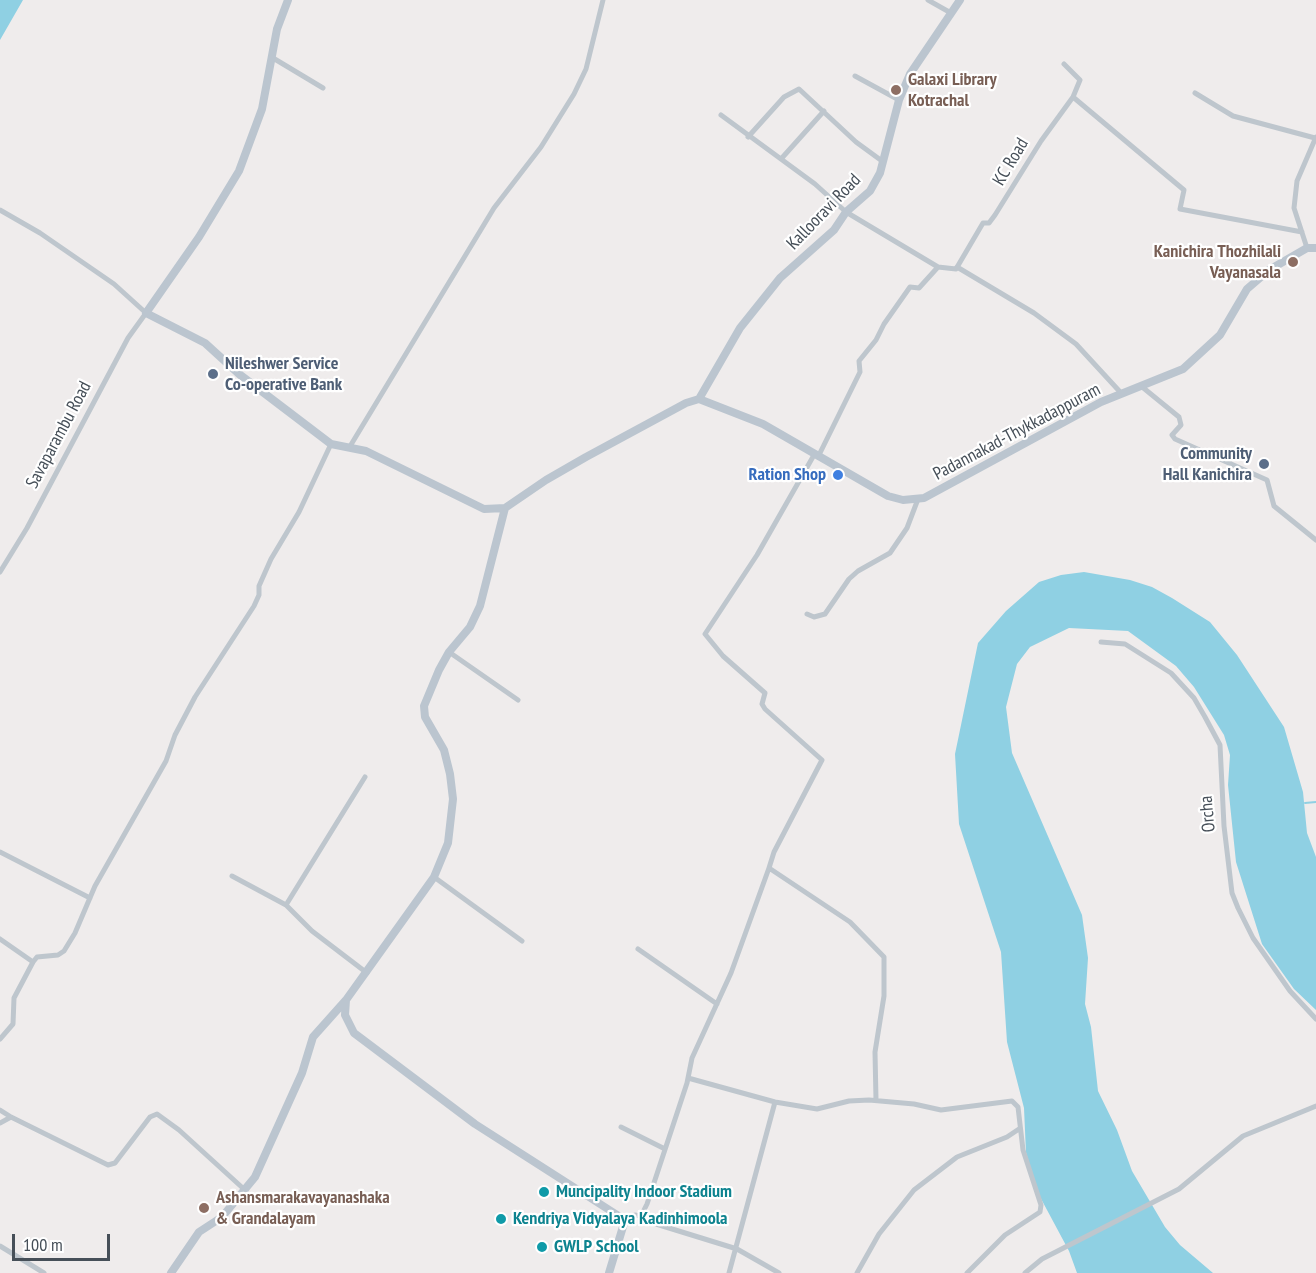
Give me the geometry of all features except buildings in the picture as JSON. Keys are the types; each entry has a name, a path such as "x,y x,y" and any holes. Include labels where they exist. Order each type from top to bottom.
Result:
{"main road":[{"path":"288,0 277,29 262,109 239,171 199,237 146,313 205,344 239,374 331,444 366,452 484,509 505,508 546,480 586,457 686,403 699,399"},
{"name":"Kallooravi Road","path":"699,399 740,328 780,278 834,230 846,212 870,191 880,173 899,100 909,74 960,0"},
{"path":"1307,248 1316,248"},
{"name":"Padannakad-Thykkadappuram","path":"699,399 763,424 888,496 903,500 918,499 939,491 1101,402 1183,369 1220,335 1247,289 1269,270 1307,248"},
{"path":"171,1273 199,1232 222,1217 246,1191 260,1167 302,1073 313,1036 367,973 434,877 448,843 453,799 444,750 425,717 424,706 449,652 470,627 480,606 505,508"},
{"path":"346,1000 345,1015 354,1033 475,1124 625,1220 609,1273"}],"street":[{"path":"349,448 494,208 541,147 574,94 586,69 603,0"},
{"path":"928,0 951,13"},
{"path":"273,58 323,88"},
{"path":"1064,64 1080,80 1073,97 1184,190 1180,209 1302,232"},
{"path":"855,76 899,100"},
{"path":"748,137 784,97 799,89 856,142 882,161"},
{"path":"1195,93 1233,116 1316,137 1297,181 1294,208 1307,248"},
{"name":"KC Road","path":"957,267 983,223 989,223 995,215 1041,141 1073,97"},
{"path":"782,159 824,111"},
{"path":"721,115 748,137 782,159 846,212 938,267 957,267 1034,314 1076,344 1122,394"},
{"path":"0,210 40,233 114,284 146,313"},
{"path":"641,1216 688,1078 692,1058 738,956 769,868 768,864 822,760 765,709 762,705 765,693 723,656 705,634 757,555 816,456 860,372 859,361 876,340 884,324 910,287 919,288 938,267"},
{"name":"Savaparambu Road","path":"1,568 128,338 146,313"},
{"path":"1141,387 1179,417 1181,425 1172,435 1175,439 1267,480 1274,506 1316,540"},
{"path":"0,1039 13,1024 14,998 33,962 38,957 58,955 64,951 75,933 90,898 161,771 175,735 195,697 255,606 259,595 259,585 271,559 299,512 331,444"},
{"path":"807,614 814,617 825,614 849,579 890,553 907,528 918,499"},
{"name":"Orcha","path":"1101,642 1125,644 1171,673 1194,699 1205,717 1220,745 1224,826 1232,892 1245,924 1283,982 1316,1019"},
{"path":"449,652 518,699"},
{"path":"286,905 365,777"},
{"path":"0,852 90,898"},
{"path":"769,868 850,922 884,957 884,996 875,1052 876,1100"},
{"path":"232,876 286,905 312,931 367,973"},
{"path":"434,877 522,941"},
{"path":"0,939 33,962"},
{"path":"638,949 717,1004"},
{"path":"688,1078 775,1102 817,1109 849,1101 876,1100 914,1104 941,1110 1012,1101 1018,1107 1023,1150 1041,1205 1040,1212 1005,1235 967,1273"},
{"path":"729,1273 775,1102"},
{"path":"1025,1273 1042,1259 1179,1189 1243,1136 1316,1106"},
{"path":"0,1110 108,1165 115,1163 150,1117 157,1114 179,1130 246,1191"},
{"path":"0,1123 11,1117"},
{"path":"621,1127 664,1149"},
{"path":"857,1273 879,1234 914,1190 957,1157 1007,1137 1019,1129"},
{"path":"625,1220 635,1215 641,1216 656,1224 737,1249 779,1273"},
{"path":"0,1246 44,1273"}],"water":[{"path":"0,0 23,0 0,40"},
{"path":"1084,572 1130,580 1152,587 1210,622 1237,655 1284,727 1303,792 1307,833 1316,857 1316,1010 1294,989 1262,944 1236,862 1228,785 1230,755 1224,735 1194,687 1176,666 1128,631 1069,628 1030,647 1017,664 1006,707 1012,753 1082,915 1088,958 1085,1004 1091,1027 1098,1091 1117,1130 1132,1171 1165,1227 1180,1245 1213,1273 1077,1273 1069,1251 1039,1195 1026,1153 1024,1108 1007,1042 1001,952 959,824 955,754 978,643 1006,611 1039,582 1061,575"}],"waterway":[{"path":"1305,803 1316,802"}],"place":[{"name":"Galaxi Library Kotrachal","path":"896,90"},
{"name":"Kanichira Thozhilali Vayanasala","path":"1293,262"},
{"name":"Nileshwer Service Co-operative Bank","path":"213,374"},
{"name":"Community Hall Kanichira","path":"1264,464"},
{"name":"Ration Shop","path":"838,475"},
{"name":"Muncipality Indoor Stadium","path":"544,1192"},
{"name":"Ashansmarakavayanashaka & Grandalayam","path":"204,1208"},
{"name":"Kendriya Vidyalaya Kadinhimoola","path":"501,1219"},
{"name":"GWLP School","path":"542,1247"}]}
